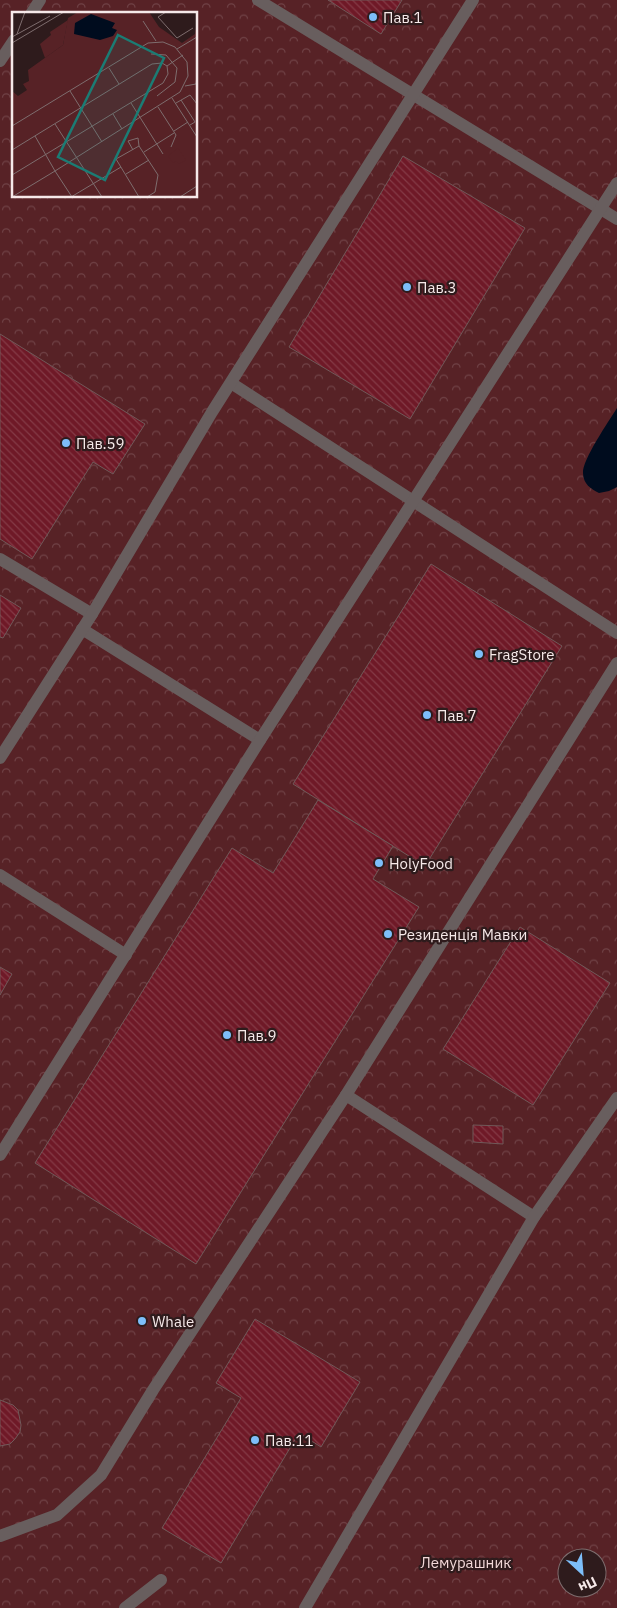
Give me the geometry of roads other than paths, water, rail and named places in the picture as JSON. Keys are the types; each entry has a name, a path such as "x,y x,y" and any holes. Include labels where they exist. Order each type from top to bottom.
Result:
{"lane":[{"path":"32,12 40,0"},
{"path":"258,0 617,219"},
{"path":"0,758 92,614 212,412 473,0"},
{"path":"0,61 12,43"},
{"path":"0,1155 260,740 617,183"},
{"path":"231,383 617,633"},
{"path":"0,559 92,614"},
{"path":"82,629 260,740"},
{"path":"0,1536 57,1516 101,1475 153,1390 346,1095 617,664"},
{"path":"0,875 126,955"},
{"path":"346,1095 534,1217"},
{"path":"305,1608 534,1217 617,1098"},
{"path":"125,1608 161,1580"}],"water":[{"path":"617,408 617,487 599,493 590,488 586,483 583,477 584,467"}],"place":[{"name":"Пав.1","path":"373,17"},
{"name":"Пав.3","path":"407,287"},
{"name":"Пав.59","path":"66,443"},
{"name":"FragStore","path":"479,654"},
{"name":"Пав.7","path":"427,715"},
{"name":"HolyFood","path":"379,863"},
{"name":"Резиденція Мавки","path":"388,934"},
{"name":"Пав.9","path":"227,1035"},
{"name":"Whale","path":"142,1321"},
{"name":"Пав.11","path":"255,1440"}],"park label":[{"name":"Лемурашник","path":"466,1562"}]}
